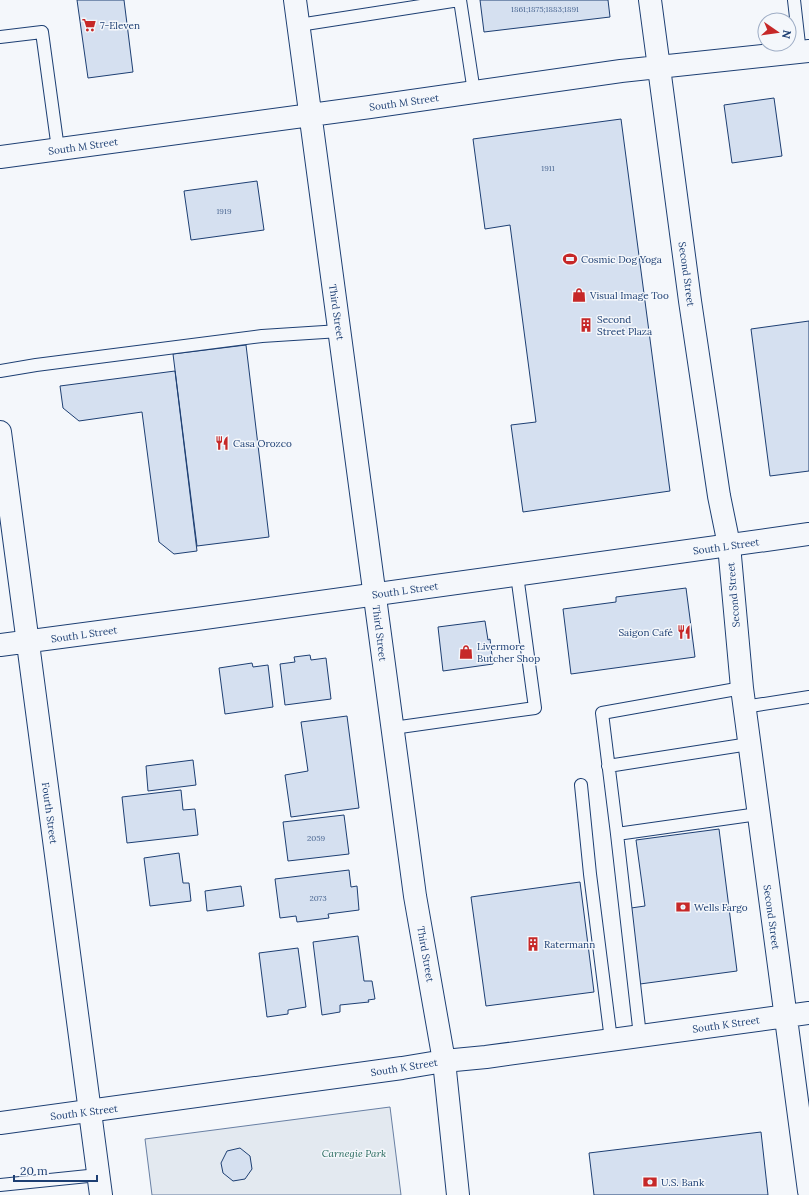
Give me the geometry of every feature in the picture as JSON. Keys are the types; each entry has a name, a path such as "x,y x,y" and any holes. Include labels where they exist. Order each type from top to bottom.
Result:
{"street":[{"name":"Third Street","path":"296,0 415,896 444,1060 458,1195"},
{"name":"Second Street","path":"650,0 691,309 719,496 729,545 743,698 809,1191"},
{"name":"South M Street","path":"0,157 621,71 804,52"},
{"name":"Fourth Street","path":"0,432 100,1185"},
{"name":"South L Street","path":"0,645 809,534"},
{"name":"South K Street","path":"0,1123 394,1069 444,1060 486,1057 809,1013"}],"lane":[{"path":"299,25 460,0 474,92"},
{"path":"794,0 804,52"},
{"path":"0,37 42,32 58,149"},
{"path":"0,371 262,336 340,331"},
{"path":"393,728 535,708 517,575"},
{"path":"640,1036 602,713 743,698 809,697"},
{"path":"608,766 749,744"},
{"path":"581,785 610,1040"},
{"path":"617,834 758,814"},
{"path":"0,1185 100,1185"}],"green space":[{"name":"Carnegie Park","path":"390,1107 401,1195 152,1195 145,1139"}],"building":[{"path":"77,0 124,0 133,72 88,78"},
{"path":"480,0 608,0 610,17 484,32"},
{"path":"774,98 782,156 732,163 724,105"},
{"name":"Second Street Plaza","path":"621,119 670,491 523,512 511,425 536,422 510,225 485,229 473,139"},
{"path":"257,181 264,230 191,240 184,191"},
{"path":"809,321 809,471 770,476 751,329"},
{"path":"246,345 269,537 197,546 173,354"},
{"path":"175,371 197,551 174,554 159,542 142,412 79,421 63,408 60,386"},
{"path":"686,588 695,657 571,674 563,609 616,602 616,597"},
{"name":"Livermore Butcher Shop","path":"485,621 488,640 490,639 493,664 443,671 438,627"},
{"path":"310,655 311,660 326,658 331,699 285,705 280,664 295,662 294,657"},
{"path":"252,663 253,667 268,665 273,707 225,714 219,668"},
{"path":"347,716 359,808 291,817 285,775 308,771 301,722"},
{"path":"193,760 196,785 148,791 146,766"},
{"path":"181,790 183,810 195,809 198,835 127,843 122,797"},
{"path":"344,815 349,854 288,861 283,822"},
{"name":"Wells Fargo","path":"719,829 737,971 640,984 631,908 645,906 636,840"},
{"path":"179,853 183,883 189,883 191,901 150,906 144,858"},
{"path":"349,870 351,887 357,886 359,910 328,914 329,918 297,922 296,916 280,918 275,879"},
{"name":"Ratermann","path":"580,882 594,992 486,1006 471,897"},
{"path":"241,886 244,906 207,911 205,891"},
{"path":"358,936 364,981 372,981 375,999 368,1000 369,1002 340,1005 340,1012 322,1015 313,942"},
{"path":"298,948 306,1007 288,1010 288,1014 267,1017 259,953"},
{"path":"761,1132 768,1195 594,1195 589,1153"},
{"path":"240,1148 250,1156 252,1169 245,1179 233,1181 223,1173 221,1163 227,1151"}],"place":[{"name":"7-Eleven","path":"89,25"},
{"name":"Cosmic Dog Yoga","path":"570,259"},
{"name":"Visual Image Too","path":"579,295"},
{"name":"Second Street Plaza","path":"586,325"},
{"name":"Casa Orozco","path":"222,443"},
{"name":"Saigon Café","path":"684,632"},
{"name":"Livermore Butcher Shop","path":"466,652"},
{"name":"Wells Fargo","path":"683,907"},
{"name":"Ratermann","path":"533,944"},
{"name":"U.S. Bank","path":"650,1182"}]}
